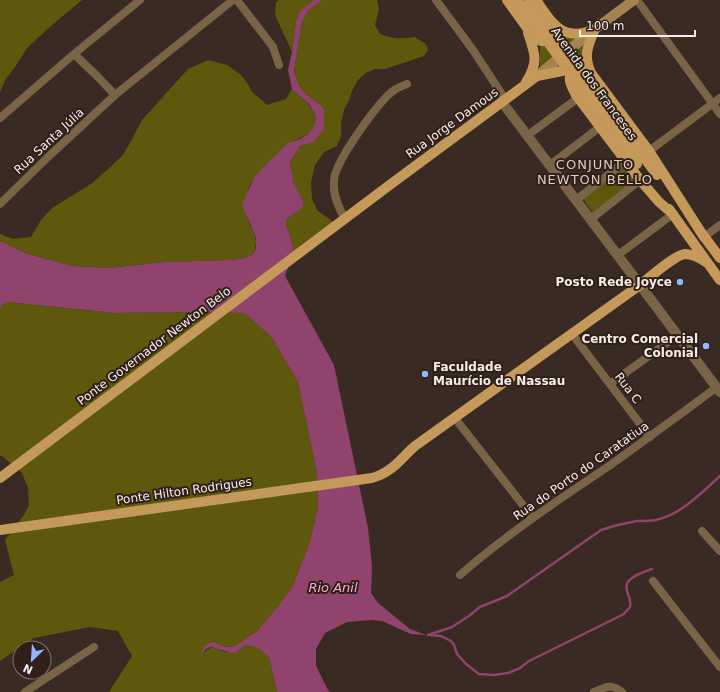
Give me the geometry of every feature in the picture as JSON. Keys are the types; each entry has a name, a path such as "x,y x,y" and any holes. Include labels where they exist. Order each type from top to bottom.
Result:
{"main road":[{"path":"507,0 536,39 540,41 549,39 553,34 554,29 552,23"},
{"name":"Avenida dos Franceses","path":"517,0 643,157 673,214 720,280"},
{"name":"Avenida dos Franceses","path":"529,0 643,157 720,258"},
{"path":"536,0 552,23 562,31 581,34 595,29"},
{"name":"Rua Jorge Damous","path":"323,235 524,86 595,29 636,0"},
{"path":"524,86 532,72 535,61 534,51 526,27"},
{"path":"595,29 586,57 588,67 643,157"},
{"path":"537,76 578,68 587,71 594,77"},
{"path":"578,68 572,70 570,74 572,87 578,98 640,180 659,202 673,214"},
{"name":"Ponte Governador Newton Belo","path":"0,478 323,235"},
{"name":"Ponte Hilton Rodrigues","path":"0,530 381,476 392,469 415,446 454,417 681,255 690,254 706,262"}],"street":[{"path":"0,118 74,54 140,0"},
{"name":"Rua Santa Júlia","path":"0,204 115,95 233,0"},
{"path":"237,0 273,47 279,65"},
{"path":"436,0 473,50 504,101 528,135 718,390"},
{"path":"636,0 720,114"},
{"path":"74,54 115,95"},
{"path":"345,219 339,209 335,197 335,173 358,133 378,106 395,89 407,84"},
{"path":"528,135 578,98"},
{"path":"643,157 720,98"},
{"path":"550,165 600,127"},
{"path":"576,200 626,161"},
{"path":"591,219 640,180"},
{"path":"618,255 673,214"},
{"path":"704,237 720,225"},
{"name":"Rua C","path":"572,334 650,437"},
{"path":"610,384 678,335"},
{"name":"Rua do Porto do Caratatiua","path":"460,575 533,518 718,390"},
{"path":"454,417 533,518"},
{"path":"702,532 720,551"},
{"path":"653,581 720,667"},
{"path":"25,692 94,647"},
{"path":"594,692 609,686 618,688 622,692"}],"shaded area":[{"path":"0,0 82,0 27,48 5,80 0,93"},
{"path":"279,0 314,0 300,12 296,21 292,52 275,15 276,2"},
{"path":"323,0 377,0 379,9 375,25 380,34 397,38 415,37 426,44 428,50 424,56 385,69 375,69 366,73 357,81 344,110 341,123 341,136 337,146 324,152 315,165 311,182 312,199 318,211 335,223 294,251 286,226 286,220 291,215 298,212 303,201 294,184 290,162 300,146 313,142 321,105 307,95 298,84 294,71 302,22 308,11"},
{"path":"556,33 577,38 540,68 540,47"},
{"path":"587,38 582,64 550,72"},
{"path":"208,60 227,65 241,75 252,92 267,105 286,99 292,89 308,104 313,110 315,116 316,122 313,128 307,134 284,147 257,175 247,192 247,217 256,240 253,254 245,258 231,260 165,262 108,268 73,266 28,254 0,241 0,234 13,239 31,237 41,220 52,208 91,184 123,155 142,120 188,69"},
{"path":"624,167 635,180 593,213 583,199"},
{"path":"6,302 115,313 245,313 272,338 298,382 317,473 318,506 309,545 292,587 279,605 258,630 235,647 222,646 213,642 207,644 202,655 210,648 216,648 226,652 237,652 245,645 260,648 269,657 277,692 109,692 132,656 118,631 90,627 34,638 31,640 12,640 12,653 0,661 0,582 14,575 5,540 24,515 29,505 28,488 22,473 2,456 0,456 0,310 2,305"}],"water":[{"name":"Rio Anil","path":"314,0 323,0 308,11 302,22 294,71 298,84 307,95 321,105 324,110 324,129 313,142 300,146 290,162 294,184 303,201 303,206 298,212 291,215 286,220 286,226 294,251 285,276 334,365 368,528 372,566 371,593 378,603 410,629 426,635 411,634 382,621 372,620 347,622 325,633 316,649 316,666 330,692 277,692 269,657 259,648 245,645 237,652 232,653 211,647 206,649 201,656 203,649 207,644 213,642 222,646 234,647 258,630 279,605 292,587 309,545 318,506 317,473 298,382 272,338 245,313 115,313 7,302 2,305 0,310 0,241 28,254 73,266 108,268 165,262 231,260 245,258 253,254 256,248 256,238 242,205 254,178 288,143 300,139 309,133 314,126 316,119 309,104 292,89 288,70 296,21 300,11"}],"waterway":[{"path":"428,635 452,627 480,607 507,596 601,530 637,521 656,520 674,513 691,502 720,476"},
{"path":"430,635 441,636 451,641 457,654 466,664 479,674 494,675 508,673 624,614 630,607 630,599 626,588 628,581 636,575 652,569"}],"place":[{"name":"Posto Rede Joyce","path":"680,282"},
{"name":"Centro Comercial Colonial","path":"706,346"},
{"name":"Faculdade Maurício de Nassau","path":"425,374"}],"district":[{"name":"CONJUNTO NEWTON BELLO","path":"595,172"}]}
